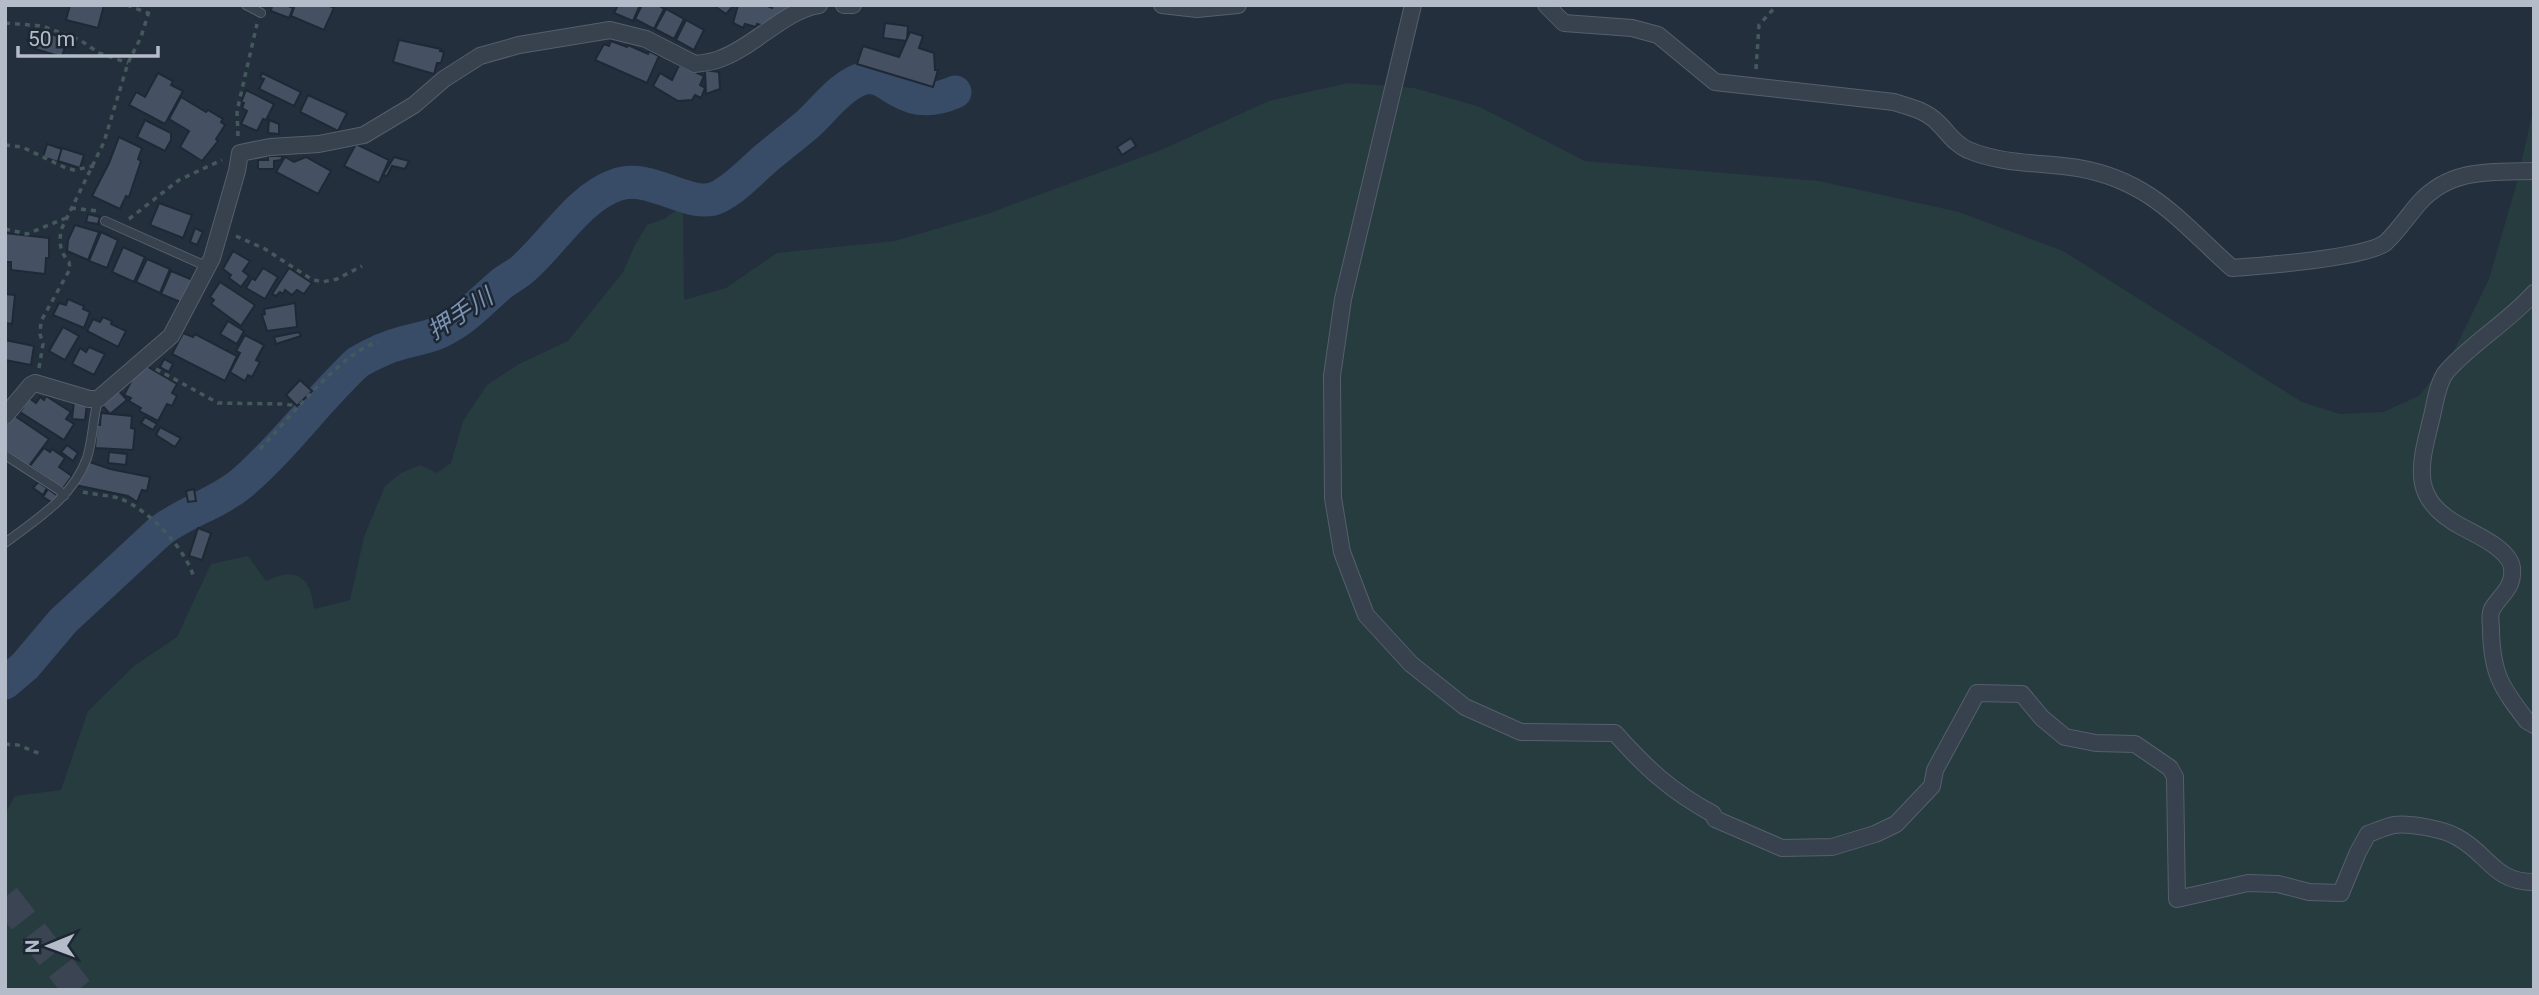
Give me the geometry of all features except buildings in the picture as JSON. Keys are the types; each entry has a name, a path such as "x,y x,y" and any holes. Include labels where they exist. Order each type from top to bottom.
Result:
{"street":[{"path":"5,415 31,385 36,383 89,399 98,399 171,336 208,267 240,153 270,147 319,144 364,135 414,105 444,79 480,56 519,45 610,30 646,39 695,64 724,58 779,24 819,5"},
{"path":"844,5 853,5"},
{"path":"1162,5 1197,9 1238,5"},
{"path":"1413,5 1343,299 1332,376 1333,498 1342,552 1366,615 1411,664 1465,707 1521,732 1615,733 1645,767 1675,792 1713,814 1715,819 1782,848 1819,848 1832,847 1875,834 1896,824 1932,786 1935,770 1977,693 2022,694 2042,718 2065,737 2096,743 2135,744 2170,768 2175,777 2177,898 2248,883 2278,884 2309,892 2341,893 2368,834 2393,825 2413,825 2456,836 2498,872 2515,882 2534,881"},
{"path":"1546,5 1564,23 1632,28 1658,35 1715,82 1894,102 1920,110 1937,121 1949,137 1966,149 1999,161 2078,168 2136,186 2172,210 2232,268 2276,266 2368,250 2385,243 2438,185 2476,172 2534,171"},
{"path":"2534,293 2444,374 2425,444 2420,481 2440,513 2503,553 2512,565 2511,585 2490,611 2491,651 2498,680 2527,721 2534,725"}],"lane":[{"path":"246,5 261,13"},
{"path":"104,217 208,267"},
{"path":"5,543 53,508 66,493 86,460 98,399"},
{"path":"5,455 66,493"}],"path":[{"path":"127,5 148,13"},
{"path":"36,383 43,344 40,334 41,321 70,269 59,242 66,218 94,166 113,116 128,62 141,37 151,5"},
{"path":"1755,87 1759,24 1777,5"},
{"path":"126,219 179,180 240,153 237,111 261,13"},
{"path":"5,23 42,26 128,62"},
{"path":"5,145 22,147 74,170 94,166"},
{"path":"71,208 104,217"},
{"path":"5,229 27,234 66,218"},
{"path":"220,232 265,249 312,279 322,282 337,279 362,266"},
{"path":"260,449 349,356 378,342"},
{"path":"141,360 218,403 281,404 291,405 297,410"},
{"path":"66,493 119,498 153,520 172,539 192,570 194,578"},
{"path":"5,744 18,745 43,755"}],"green space":[{"path":"1348,83 1414,88 1480,107 1585,161 1819,181 1959,212 2063,251 2302,402 2340,414 2383,412 2419,396 2452,355 2489,279 2516,186 2533,111 2534,95 2534,990 5,990 5,814 15,796 61,790 88,711 134,666 177,637 211,564 248,556 266,581 286,575 300,577 309,589 314,609 350,600 364,537 385,486 401,473 420,465 437,473 451,463 463,421 487,385 519,364 568,341 623,272 647,225 664,219 683,206 684,300 726,288 777,253 895,241 987,214 1161,150 1269,101"}],"waterway":[{"name":"押手川","path":"5,683 25,666 63,621 159,532 242,483 358,362 390,347 426,337 460,320 523,269 579,210 603,191 629,182 643,183 696,199 718,197 737,185 809,123 842,90 858,80 880,80 906,95 920,98 941,97 955,92"}],"tunnel":[{"path":"5,897 78,990"}]}
